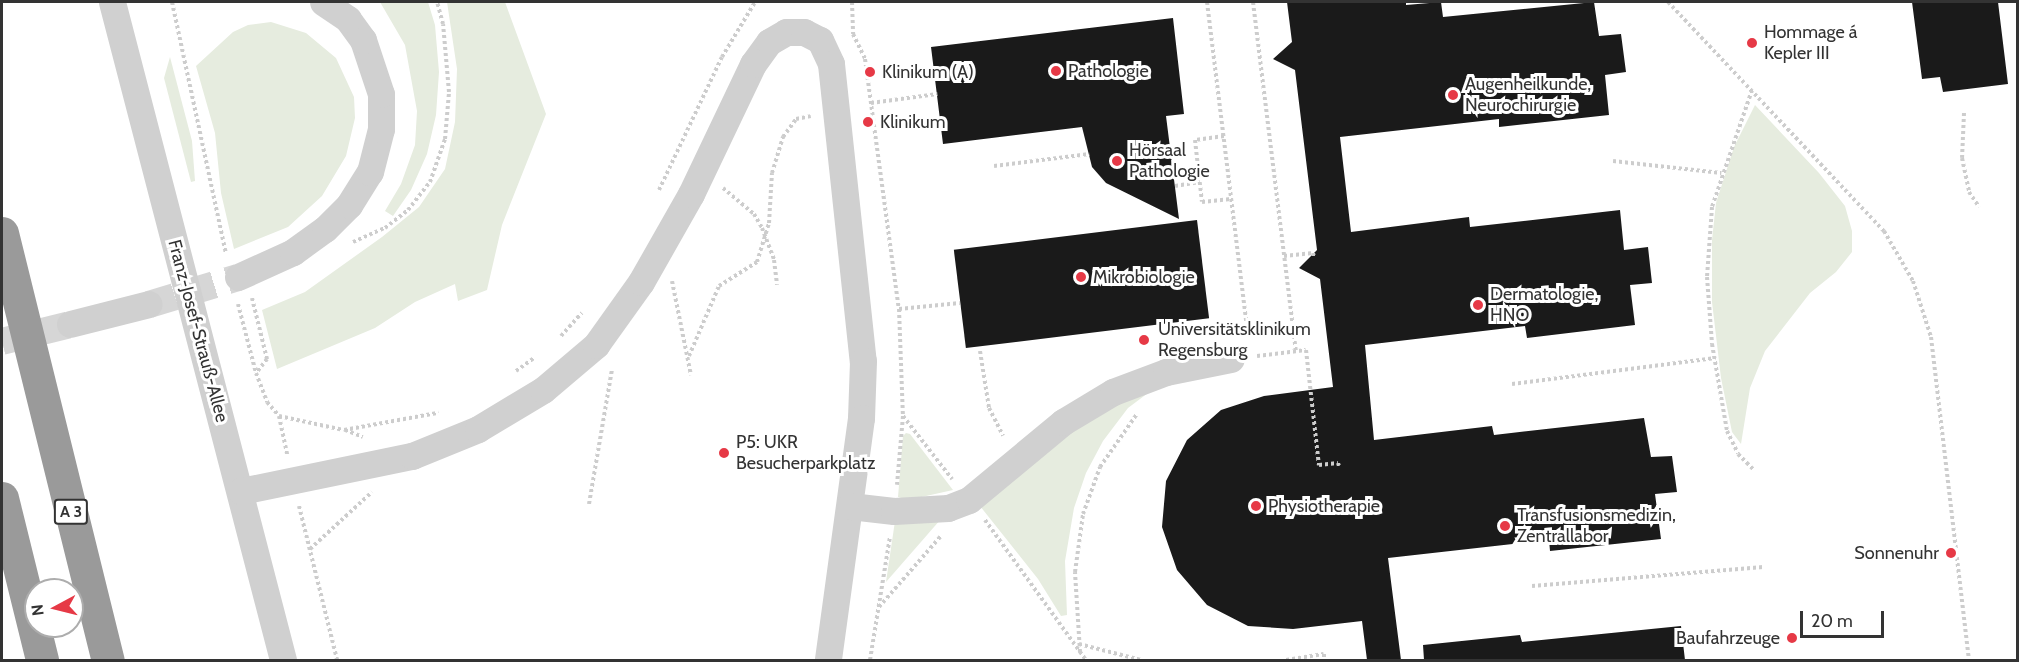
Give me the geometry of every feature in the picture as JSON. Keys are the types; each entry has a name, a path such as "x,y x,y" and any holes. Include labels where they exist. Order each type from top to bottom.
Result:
{"highway":[{"name":"A 3","path":"2,233 108,660"},
{"path":"2,498 42,660"}],"street":[{"path":"238,276 293,252 324,229 349,205 370,172 381,129 381,94 363,40 348,19 323,2"},
{"name":"Franz-Josef-Strauß-Allee","path":"118,3 283,660"},
{"path":"241,491 412,456 478,429 543,390 596,345 641,282 702,171 753,64 769,42 786,32 804,32 820,40 831,64 838,110 863,361 861,418 828,660"},
{"path":"70,324 149,304"},
{"path":"850,506 927,511 969,500 1063,422 1113,392 1166,372 1241,358"}],"path":[{"path":"172,2 224,248"},
{"path":"344,246 385,228 408,210 430,182 445,139 449,92 443,24 436,2"},
{"path":"654,200 722,57 755,2"},
{"path":"1207,2 1231,199 1241,358 1306,350 1319,465 1338,463 1339,466"},
{"path":"1253,2 1296,351"},
{"path":"1668,2 1884,231 1914,281 1931,337 1969,660"},
{"path":"1752,90 1721,173 1708,240 1714,358 1727,431 1737,454 1753,469"},
{"path":"871,103 937,94"},
{"path":"689,356 719,286 757,262 765,236 772,173 783,137 796,119 838,110"},
{"path":"1964,113 1962,158 1969,192 1979,207"},
{"path":"1224,136 1195,140 1202,202 1231,199"},
{"path":"994,166 1089,154"},
{"path":"675,157 702,171 754,214 774,260 777,285"},
{"path":"1613,161 1721,173"},
{"path":"1174,186 1200,182"},
{"path":"663,243 689,356 691,375"},
{"path":"1284,256 1313,253 1314,257"},
{"path":"899,309 960,303"},
{"path":"254,307 267,359 256,373"},
{"path":"559,338 587,308"},
{"path":"509,376 543,351"},
{"path":"980,351 989,408 1018,459"},
{"path":"1512,384 1714,358"},
{"path":"589,504 614,359"},
{"path":"1080,652 1075,572 1083,514 1111,446 1142,408"},
{"path":"279,416 344,430 442,412"},
{"path":"903,416 1013,556 1086,660"},
{"path":"310,549 378,487"},
{"path":"879,608 969,500"},
{"path":"1532,586 1763,567"},
{"path":"1079,644 1140,660"},
{"path":"1286,660 1324,654 1324,660"}],"shaded area":[{"path":"380,2 428,2 435,25 439,72 436,115 427,154 411,190 393,216 385,211 401,184 415,145 417,111 405,45"},
{"path":"447,2 505,2 546,114 502,225 487,290 458,301 455,284 415,302 375,328 277,369 262,310 305,292 382,237 419,207 445,169 455,122 457,69"},
{"path":"271,22 306,33 336,58 354,97 355,118 346,156 322,196 288,227 234,249 221,193 215,133 196,66 233,32 248,25"},
{"path":"170,57 192,141 195,181 191,182 164,78"},
{"path":"1755,105 1819,173 1845,206 1852,231 1852,252 1836,272 1810,293 1765,351 1750,388 1741,444 1732,432 1721,378 1712,302 1712,240 1716,203 1734,147"},
{"path":"1160,384 1128,408 1103,441 1086,473 1074,508 1065,561 1067,615 1061,616 1038,579 976,501 1041,442"},
{"path":"906,433 910,434 953,490 908,500 898,497 903,436"},
{"path":"941,519 886,582 895,521"}],"building":[{"path":"1287,2 1406,2 1406,5 1441,2 1443,17 1594,2 1599,36 1621,34 1626,72 1605,75 1609,115 1499,127 1499,119 1340,137 1351,232 1469,217 1470,227 1620,210 1624,250 1648,247 1652,283 1630,285 1635,325 1527,338 1525,326 1365,345 1374,440 1492,426 1494,435 1644,418 1651,457 1672,456 1677,492 1655,494 1661,539 1550,551 1549,540 1388,558 1401,660 1367,660 1362,621 1293,629 1248,626 1207,605 1177,570 1162,527 1166,481 1187,440 1221,410 1264,396 1333,387 1320,279 1299,268 1317,250 1295,70 1273,59 1292,42"},
{"path":"1912,2 1998,2 2008,84 1943,92 1940,77 1922,79"},
{"name":"Pathologie","path":"1173,18 1184,114 1166,116 1179,219 1106,183 1092,167 1082,127 943,144 931,47"},
{"name":"Mikrobiologie","path":"1197,220 1209,318 966,348 954,250"},
{"path":"1681,626 1685,660 1424,660 1423,645 1520,635 1522,642"}],"tunnel":[{"path":"149,304 238,277"},
{"path":"2,341 70,324"}],"place":[{"name":"Hommage á Kepler III","path":"1752,43"},
{"name":"Pathologie","path":"1056,71"},
{"name":"Klinikum (A)","path":"870,72"},
{"name":"Augenheilkunde, Neurochirurgie","path":"1453,95"},
{"name":"Klinikum","path":"868,122"},
{"name":"Hörsaal Pathologie","path":"1117,161"},
{"name":"Mikrobiologie","path":"1081,277"},
{"name":"Dermatologie, HNO","path":"1478,305"},
{"name":"Universitätsklinikum Regensburg","path":"1144,340"},
{"name":"P5: UKR Besucherparkplatz","path":"724,453"},
{"name":"Physiotherapie","path":"1256,506"},
{"name":"Transfusionsmedizin, Zentrallabor","path":"1505,526"},
{"name":"Sonnenuhr","path":"1951,553"},
{"name":"Baufahrzeuge","path":"1792,638"}]}
